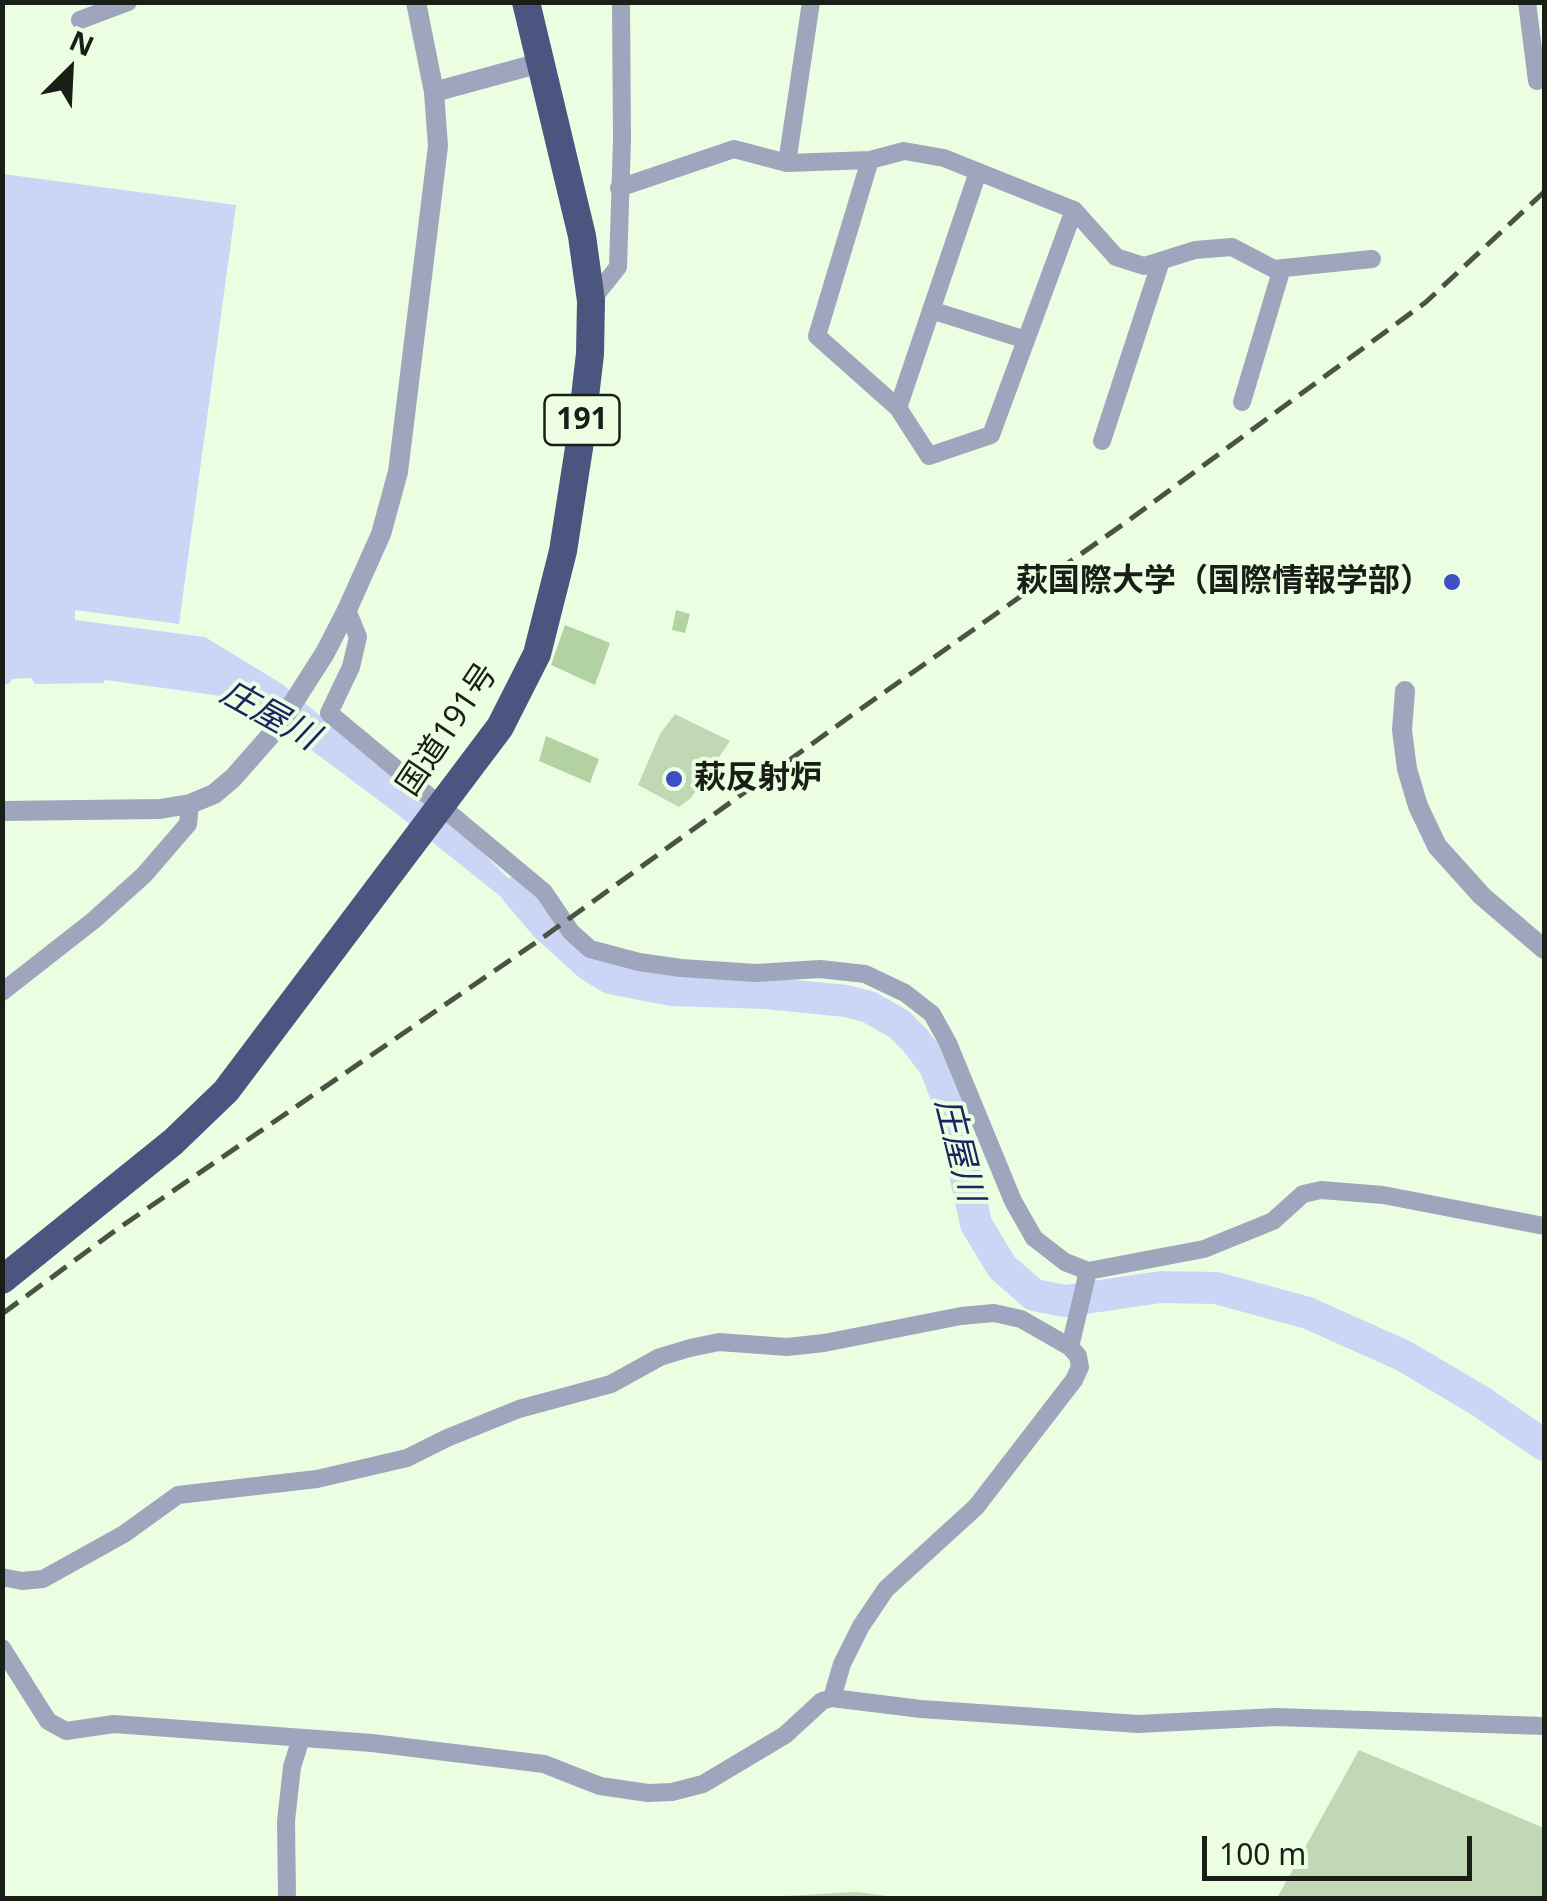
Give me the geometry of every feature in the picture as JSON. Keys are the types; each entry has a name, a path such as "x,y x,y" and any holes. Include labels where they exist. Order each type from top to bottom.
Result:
{"highway":[{"name":"国道191号","path":"2,1280 160,1154 226,1091 500,727 537,654 549,616 579,448 590,354 591,301 582,236 526,2"}],"street":[{"path":"80,20 128,2"},
{"path":"2,811 160,809 190,804 214,794 277,728 347,610 380,534 398,472 438,146 434,92 416,2"},
{"path":"591,301 618,267 621,2"},
{"path":"787,163 811,2"},
{"path":"1527,2 1537,81"},
{"path":"434,92 540,63"},
{"path":"619,188 734,149 787,163 870,160 904,151 944,158 1074,210 1116,257 1144,266 1195,250 1232,247 1274,269 1372,259"},
{"path":"870,160 817,336 898,408 930,456 991,435 1074,210"},
{"path":"898,408 978,172"},
{"path":"1102,441 1161,261"},
{"path":"1242,402 1282,268"},
{"path":"931,310 1026,340"},
{"path":"347,610 358,637 351,668 329,714 544,892 571,932 590,948 639,962 681,968 756,973 820,969 865,974 904,993 932,1014 948,1043 1013,1201 1034,1238 1065,1262 1088,1271 1204,1249 1272,1221 1303,1194 1321,1190 1383,1195 1544,1226"},
{"path":"1406,691 1402,730 1407,769 1418,806 1438,846 1482,896 1544,949"},
{"path":"2,992 94,920 144,874 188,824 190,804"},
{"path":"1070,1347 1088,1271"},
{"path":"2,1577 22,1581 44,1579 124,1534 178,1495 317,1479 407,1458 519,1409 611,1384 660,1357 690,1348 719,1342 787,1346 824,1343 994,1313 1021,1319 1070,1347 1078,1356 1080,1367 1074,1380 959,1526 886,1589 854,1638 832,1698"},
{"path":"2,1648 48,1721 66,1731 114,1724 301,1738 544,1764 600,1786 648,1793 704,1784 784,1735 822,1701 832,1698 921,1709 1138,1724 1276,1717 1544,1726"},
{"path":"287,1898 286,1820 292,1767 301,1738"}],"green space":[{"path":"675,714 730,741 691,798 679,807 638,785 660,734"},
{"path":"1359,1750 1544,1828 1544,1898 1277,1898"},
{"path":"857,1892 902,1898 747,1898"}],"water":[{"path":"3,174 236,205 179,624 75,610 75,620 205,637 282,684 474,844 548,918 540,928 243,699 105,680 35,684 31,678 12,679 3,684"}],"building":[{"path":"676,610 690,614 685,633 672,630"},
{"path":"565,625 610,643 595,685 551,665"},
{"path":"546,736 599,759 590,783 539,761"},
{"path":"666,767 686,776 679,789 660,779"}],"waterway":[{"name":"庄屋川","path":"517,892 545,925 589,965 610,978 672,990 846,1001 869,1007 899,1024 935,1066 951,1108 976,1224 1002,1267 1034,1295 1065,1301 1161,1287 1216,1288 1308,1313 1404,1356 1544,1445"}],"railway":[{"path":"2,1314 116,1230 538,941 1125,523 1426,302 1544,192"}],"place":[{"name":"萩国際大学（国際情報学部）","path":"1452,582"},
{"name":"萩反射炉","path":"674,779"}]}
